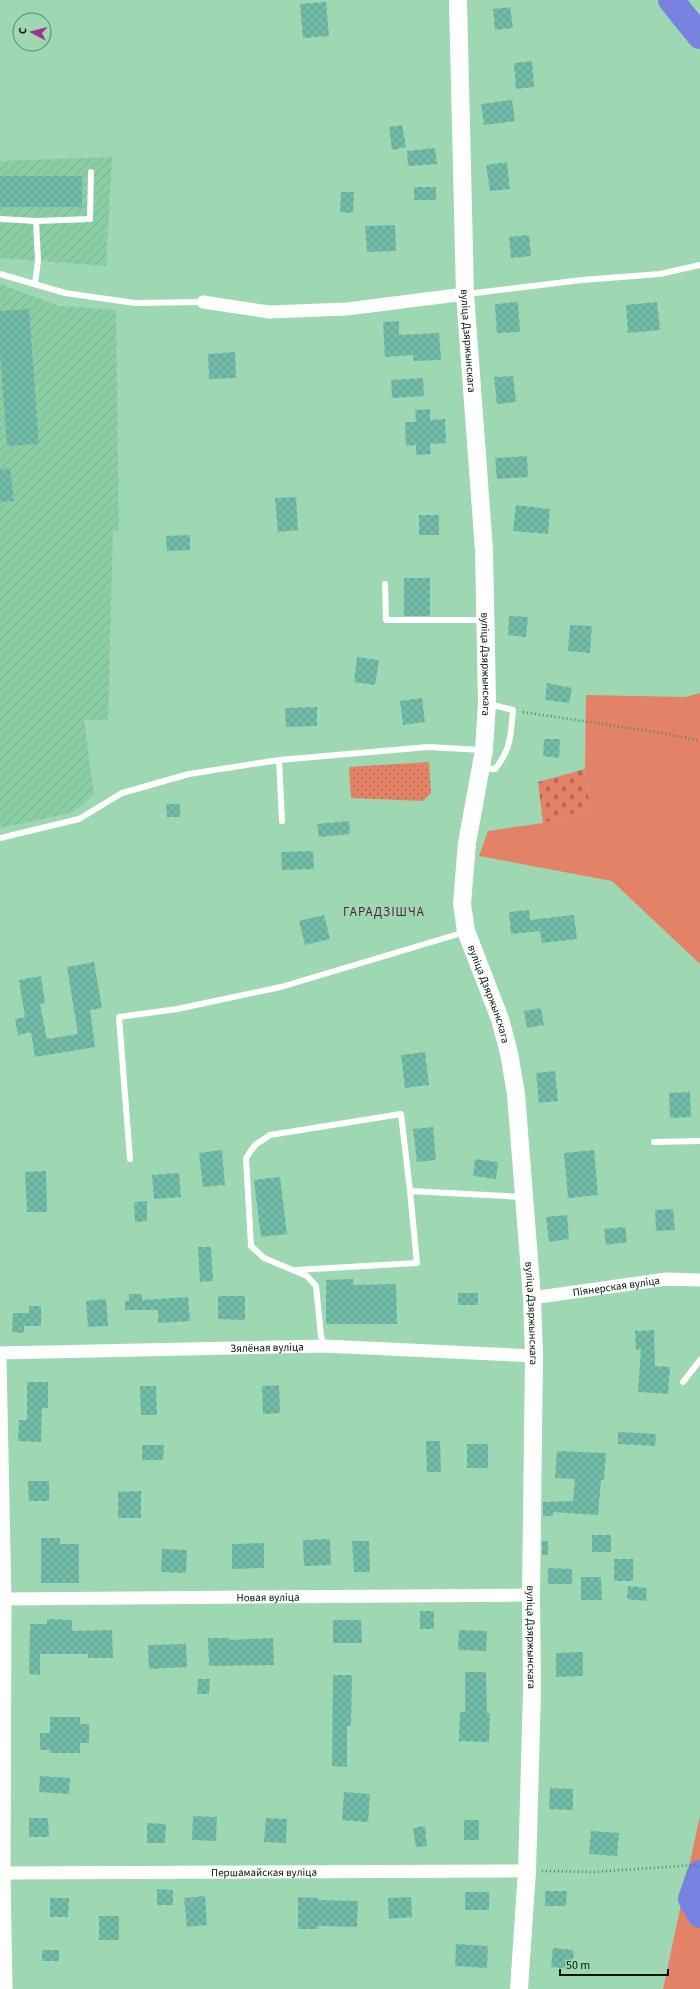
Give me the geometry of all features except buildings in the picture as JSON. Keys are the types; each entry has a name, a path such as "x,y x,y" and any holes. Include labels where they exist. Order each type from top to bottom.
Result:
{"street":[{"name":"вуліца Дзяржынскага","path":"458,0 465,294 484,550 487,703 484,750 464,872 462,904 466,931 500,1019 509,1053 516,1094 532,1298 534,1356 531,1595 532,1692 527,1871 519,1989"},
{"path":"203,302 270,312 347,309 465,294"},
{"name":"Піянерская вуліца","path":"532,1298 666,1279 700,1280"},
{"name":"Зялёная вуліца","path":"0,1353 324,1346 534,1356"},
{"path":"0,1361 5,1599 2,1873 6,1989"},
{"name":"Новая вуліца","path":"5,1599 531,1595"},
{"name":"Першамайская вуліца","path":"2,1873 527,1871"}],"lane":[{"path":"0,219 36,221 90,219 91,172"},
{"path":"35,284 38,260 36,221"},
{"path":"465,294 582,280 660,274 700,265"},
{"path":"0,274 65,293 135,303 203,302"},
{"path":"385,584 386,620 486,620"},
{"path":"480,768 495,769 502,761 510,745 513,710 487,703"},
{"path":"0,838 79,819 122,793 189,774 279,760 428,747 484,750"},
{"path":"279,760 282,821"},
{"path":"130,1159 120,1017 177,1009 281,987 466,931"},
{"path":"294,1270 417,1263 401,1114 270,1136 255,1145 246,1158 251,1246 264,1258 307,1276 316,1286 321,1336 324,1346"},
{"path":"654,1142 700,1141"},
{"path":"410,1191 525,1198"},
{"path":"683,1382 700,1360"}],"path":[{"path":"513,710 662,733 700,741"},
{"path":"527,1871 594,1872 694,1865 700,1868"}],"shaded area":[{"path":"112,157 106,266 0,258 0,161"},
{"path":"0,284 59,306 116,310 119,531 113,531 108,720 84,720 94,795 71,813 0,828"}],"green space":[{"path":"700,693 700,964 612,881 479,856 488,831 543,823 590,808 585,769 586,695 685,697"},
{"path":"429,762 431,793 423,801 351,798 349,767"},
{"path":"585,769 590,808 543,823 538,782"},
{"path":"700,1818 700,1989 663,1989 699,1820"}],"waterway":[{"path":"671,0 700,36"},
{"path":"700,1873 691,1899 700,1915"}],"district":[{"name":"ГАРАДЗІШЧА","path":"384,912"}]}
